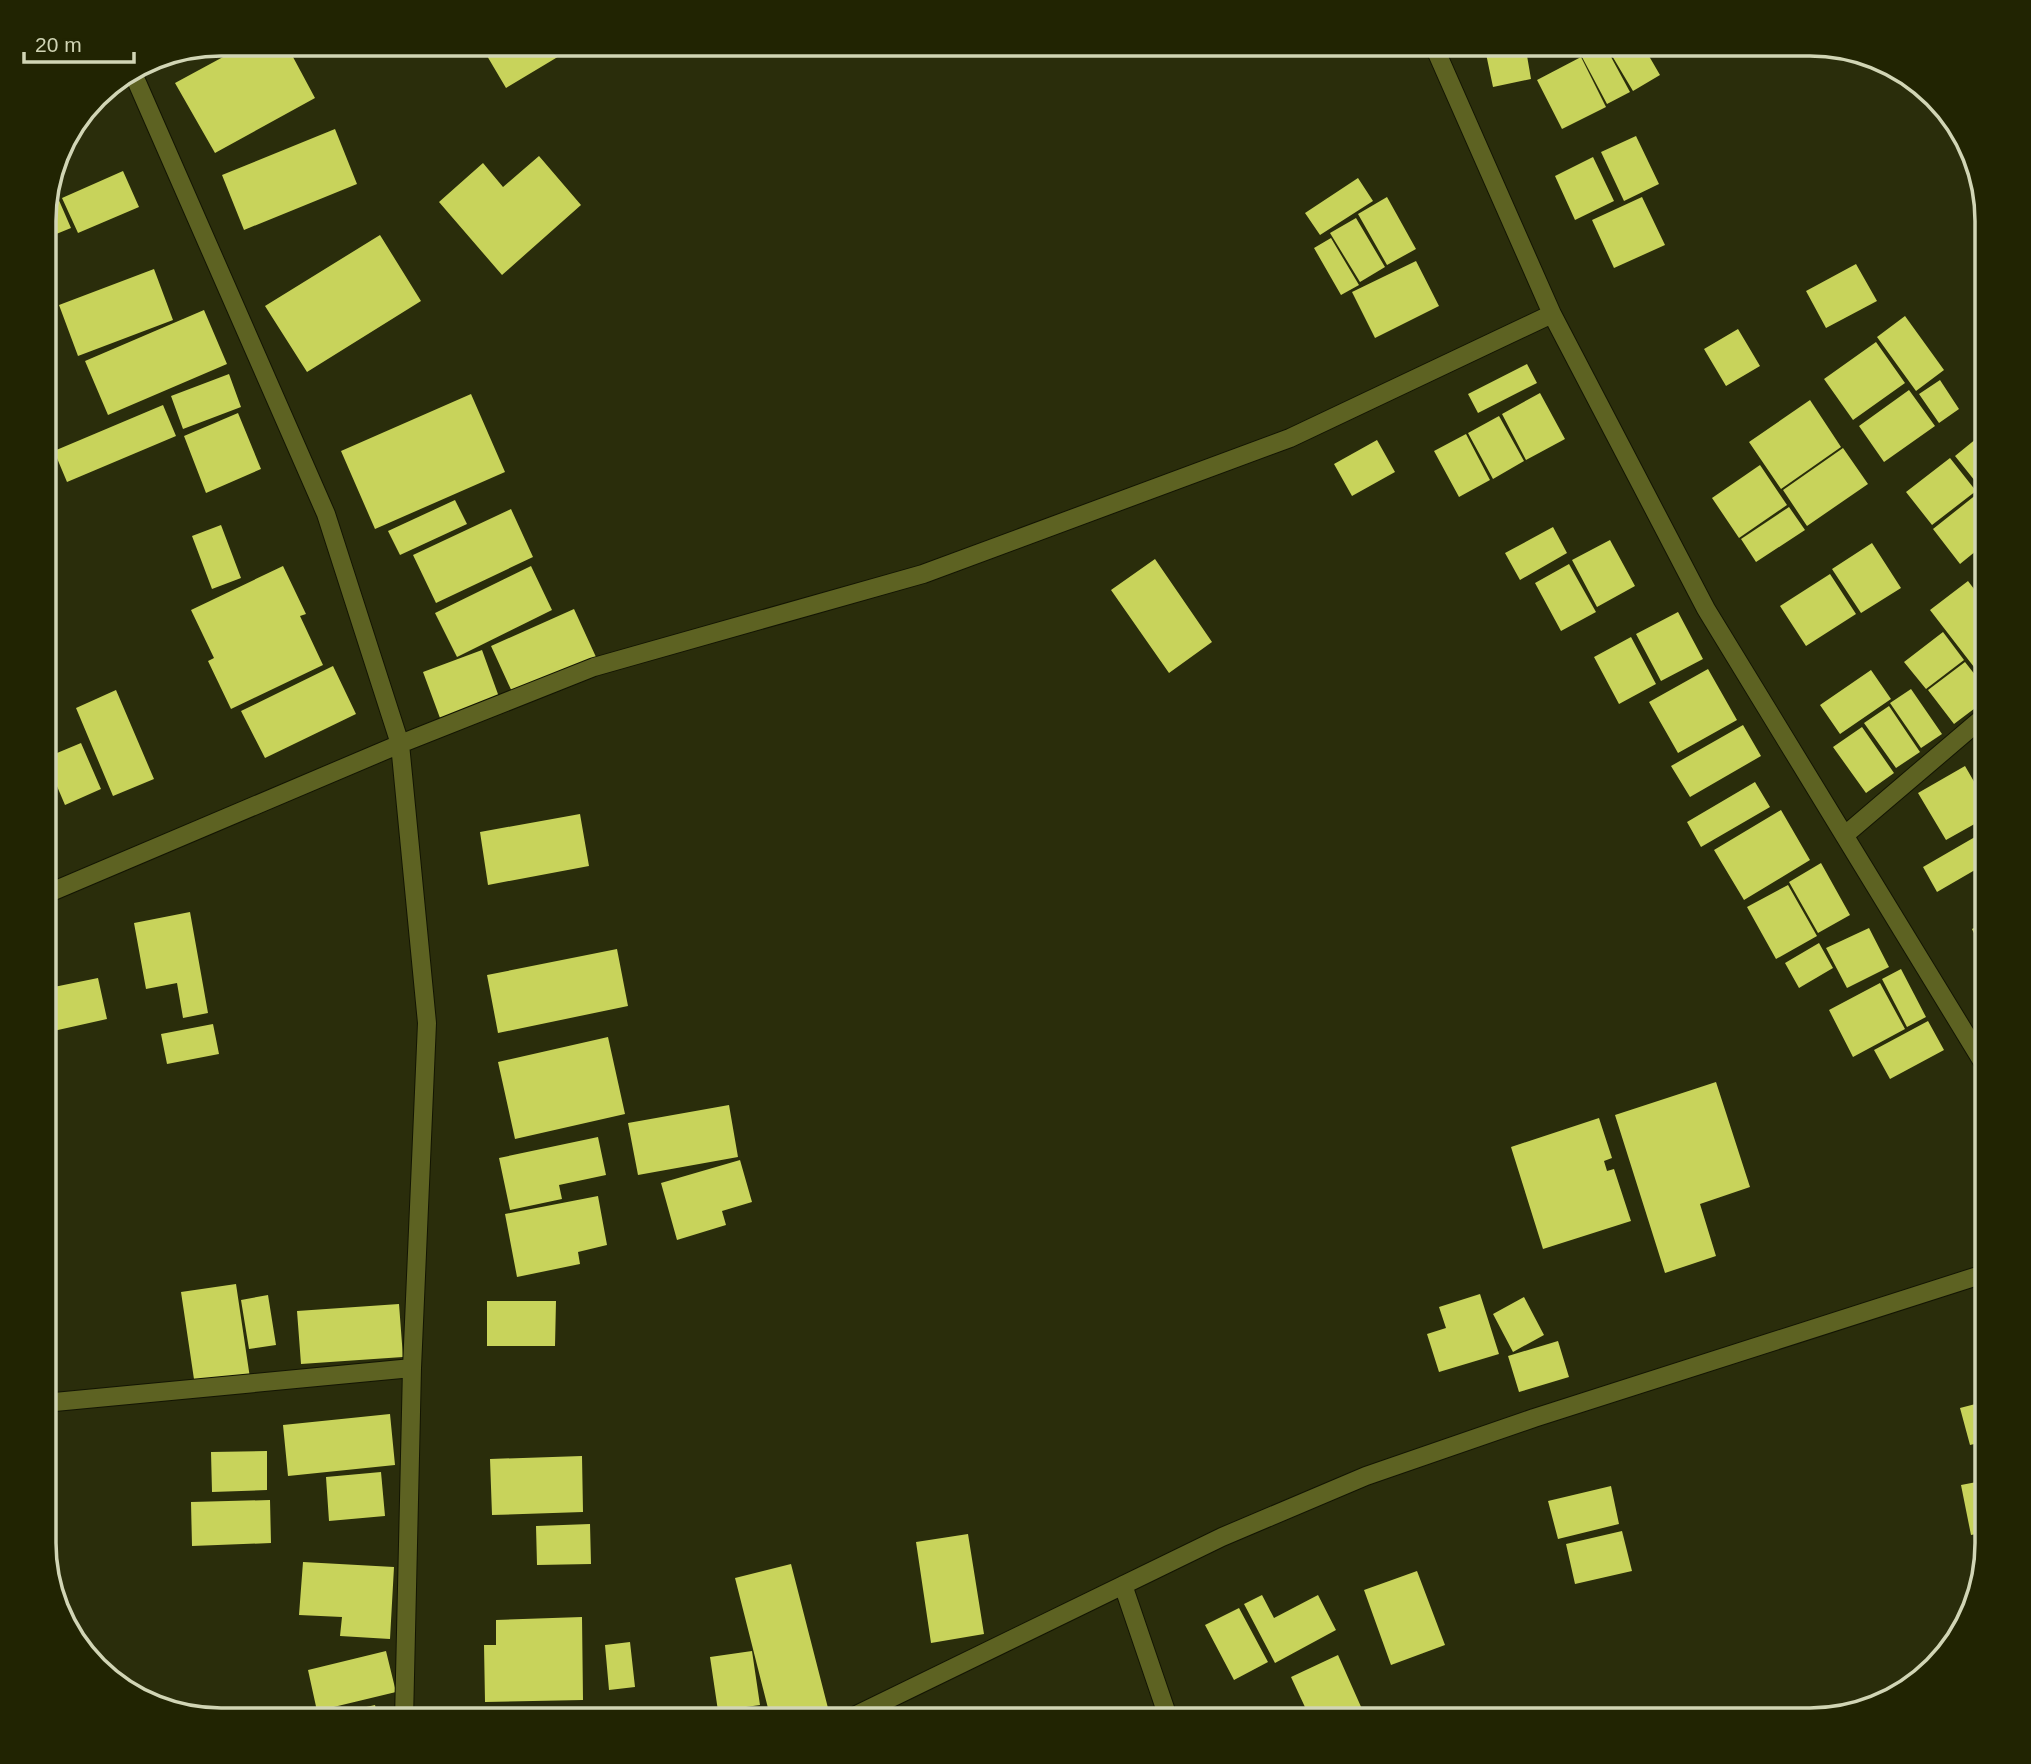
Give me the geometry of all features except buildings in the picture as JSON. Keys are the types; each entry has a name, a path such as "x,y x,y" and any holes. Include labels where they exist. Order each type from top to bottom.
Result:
{"street":[{"path":"1438,56 1552,314 1706,609 1975,1049"},
{"path":"136,80 326,514 400,744 427,1023 412,1368 404,1708"},
{"path":"56,890 400,744 594,667 923,574 1290,438 1552,314"},
{"path":"1845,835 1975,724"},
{"path":"871,1708 1222,1537 1366,1476 1534,1418 1975,1277"},
{"path":"56,1403 412,1368"},
{"path":"1123,1585 1165,1708"}]}
